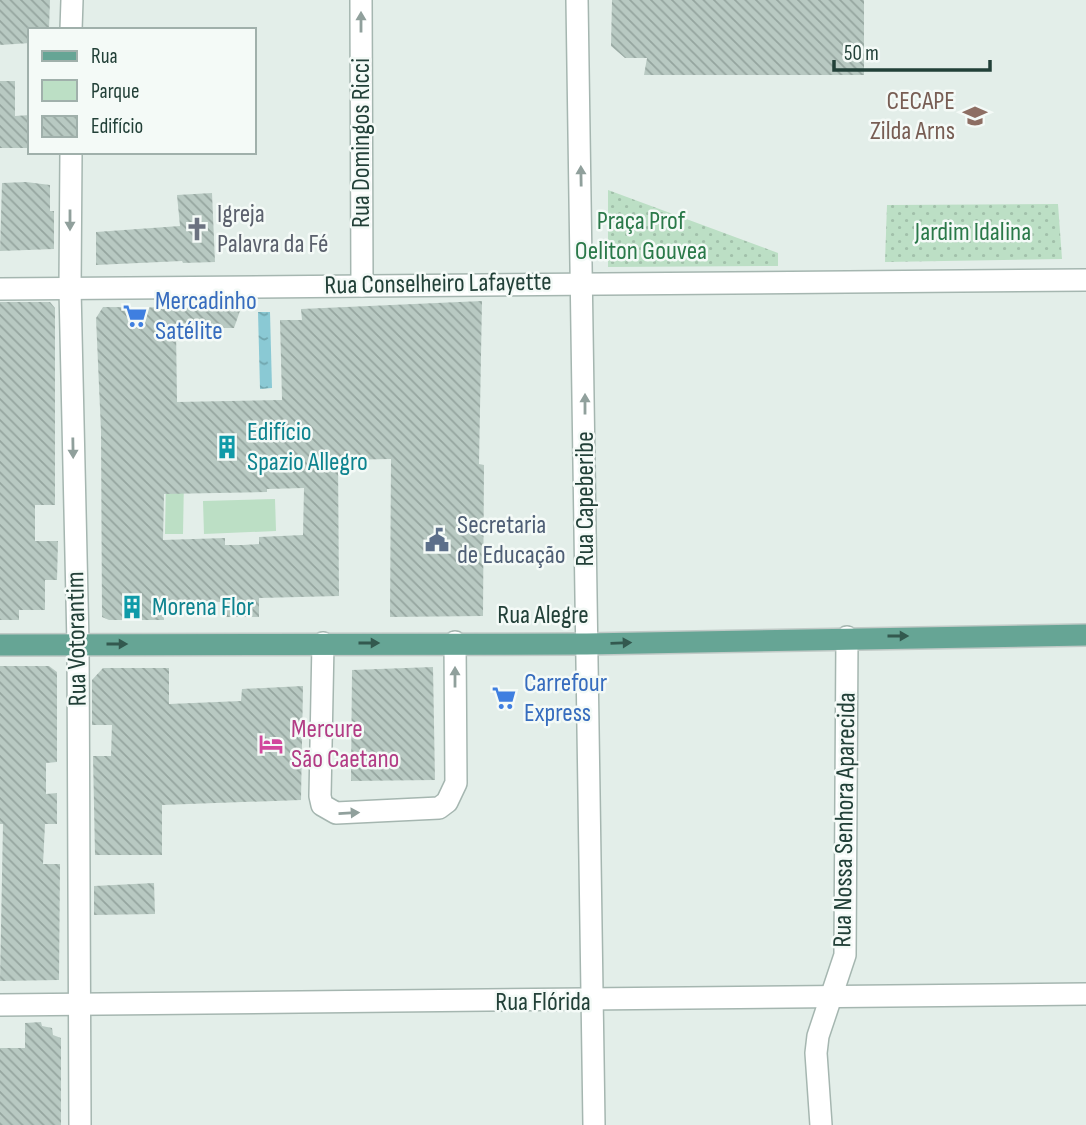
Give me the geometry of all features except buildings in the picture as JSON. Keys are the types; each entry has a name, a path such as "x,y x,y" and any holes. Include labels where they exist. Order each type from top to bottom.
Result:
{"main road":[{"name":"Rua Alegre","path":"0,645 587,643 1086,635"}],"street":[{"path":"71,28 72,0"},
{"name":"Rua Domingos Ricci","path":"361,0 362,286"},
{"name":"Rua Capeberibe","path":"578,0 594,1125"},
{"name":"Rua Votorantim","path":"71,154 70,289 78,644 80,1125"},
{"name":"Rua Conselheiro Lafayette","path":"0,289 584,282 1086,280"},
{"name":"Rua Nossa Senhora Aparecida","path":"821,1125 816,1053 818,1036 845,955 847,637"},
{"path":"323,643 320,796 322,804 336,814 439,808 447,802 456,783 455,642"},
{"name":"Rua Flórida","path":"0,1005 1086,995"}],"green space":[{"name":"Praça Prof Oeliton Gouvea","path":"608,190 778,253 778,266 608,267"},
{"name":"Jardim Idalina","path":"1058,204 1062,259 885,262 887,205"},
{"path":"166,479 184,479 183,534 165,534"},
{"path":"275,499 276,531 204,534 203,501"}],"water":[{"path":"258,312 270,312 272,388 260,389"}],"place":[{"name":"CECAPE Zilda Arns","path":"975,116"},
{"name":"Igreja Palavra da Fé","path":"197,229"},
{"name":"Mercadinho Satélite","path":"135,316"},
{"name":"Edifício Spazio Allegro","path":"227,447"},
{"name":"Secretaria de Educação","path":"437,540"},
{"name":"Morena Flor","path":"132,607"},
{"name":"Carrefour Express","path":"504,698"},
{"name":"Mercure São Caetano","path":"271,744"}]}
